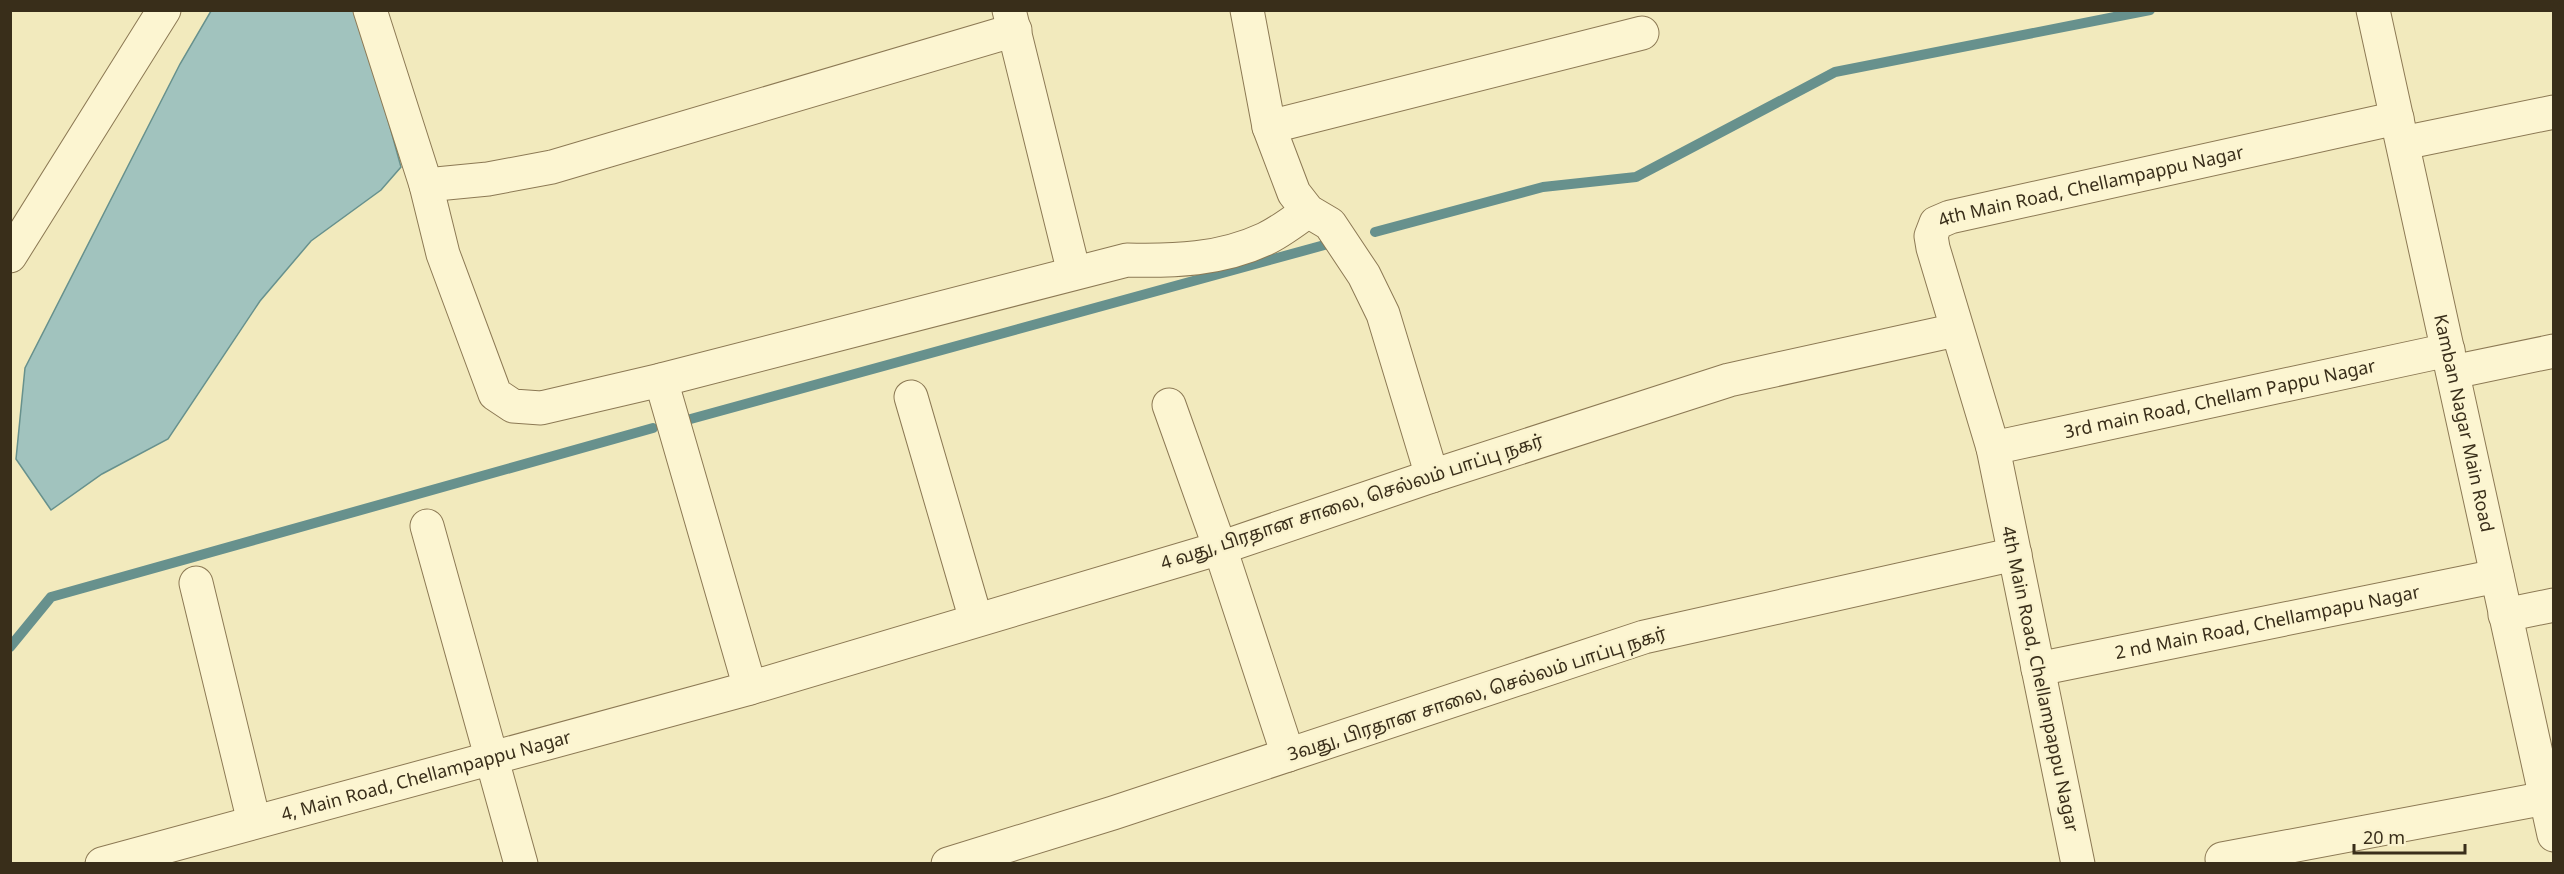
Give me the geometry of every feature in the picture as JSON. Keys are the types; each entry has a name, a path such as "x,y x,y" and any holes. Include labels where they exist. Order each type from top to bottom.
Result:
{"street":[{"path":"10,256 164,10"},
{"path":"370,10 426,185 443,254 495,394 513,406 542,408 660,380 1127,260 1200,259 1266,239 1308,211"},
{"path":"1247,10 1269,127 1294,193 1308,211 1330,224 1364,275 1383,314 1432,476"},
{"name":"Kamban Nagar Main Road","path":"2373,10 2553,835"},
{"path":"426,185 488,179 552,167 1012,20 1074,273"},
{"path":"1269,127 1642,33"},
{"path":"2400,130 2553,112"},
{"name":"4th Main Road, Chellampappu Nagar","path":"2078,864 1993,448 1956,330 1931,236 1936,223 1950,217 2400,130"},
{"name":"4 வது, பிரதான சாலை, செல்லம் பாப்பு நகர்","path":"750,688 1220,548 1432,476 1729,380 1956,330"},
{"name":"3rd main Road, Chellam Pappu Nagar","path":"1993,448 2450,361 2553,351"},
{"path":"660,380 750,688"},
{"path":"911,398 976,620"},
{"path":"1169,405 1220,548 1288,755"},
{"path":"427,526 521,864"},
{"name":"3வது, பிரதான சாலை, செல்லம் பாப்பு நகர்","path":"948,864 1113,813 1644,637 2015,554"},
{"name":"2 nd Main Road, Chellampapu Nagar","path":"2038,669 2497,576"},
{"path":"196,583 254,822"},
{"path":"2505,615 2553,605"},
{"name":"4, Main Road, Chellampappu Nagar","path":"102,864 750,688"},
{"path":"2222,859 2546,798"}],"water":[{"path":"211,11 358,11 401,167 381,190 311,241 260,301 168,439 102,474 51,510 16,459 25,368 180,64"}],"waterway":[{"path":"1375,232 1543,187 1636,177 1835,72 2150,10"},
{"path":"687,420 1328,244"},
{"path":"10,647 51,597 653,428"}]}
